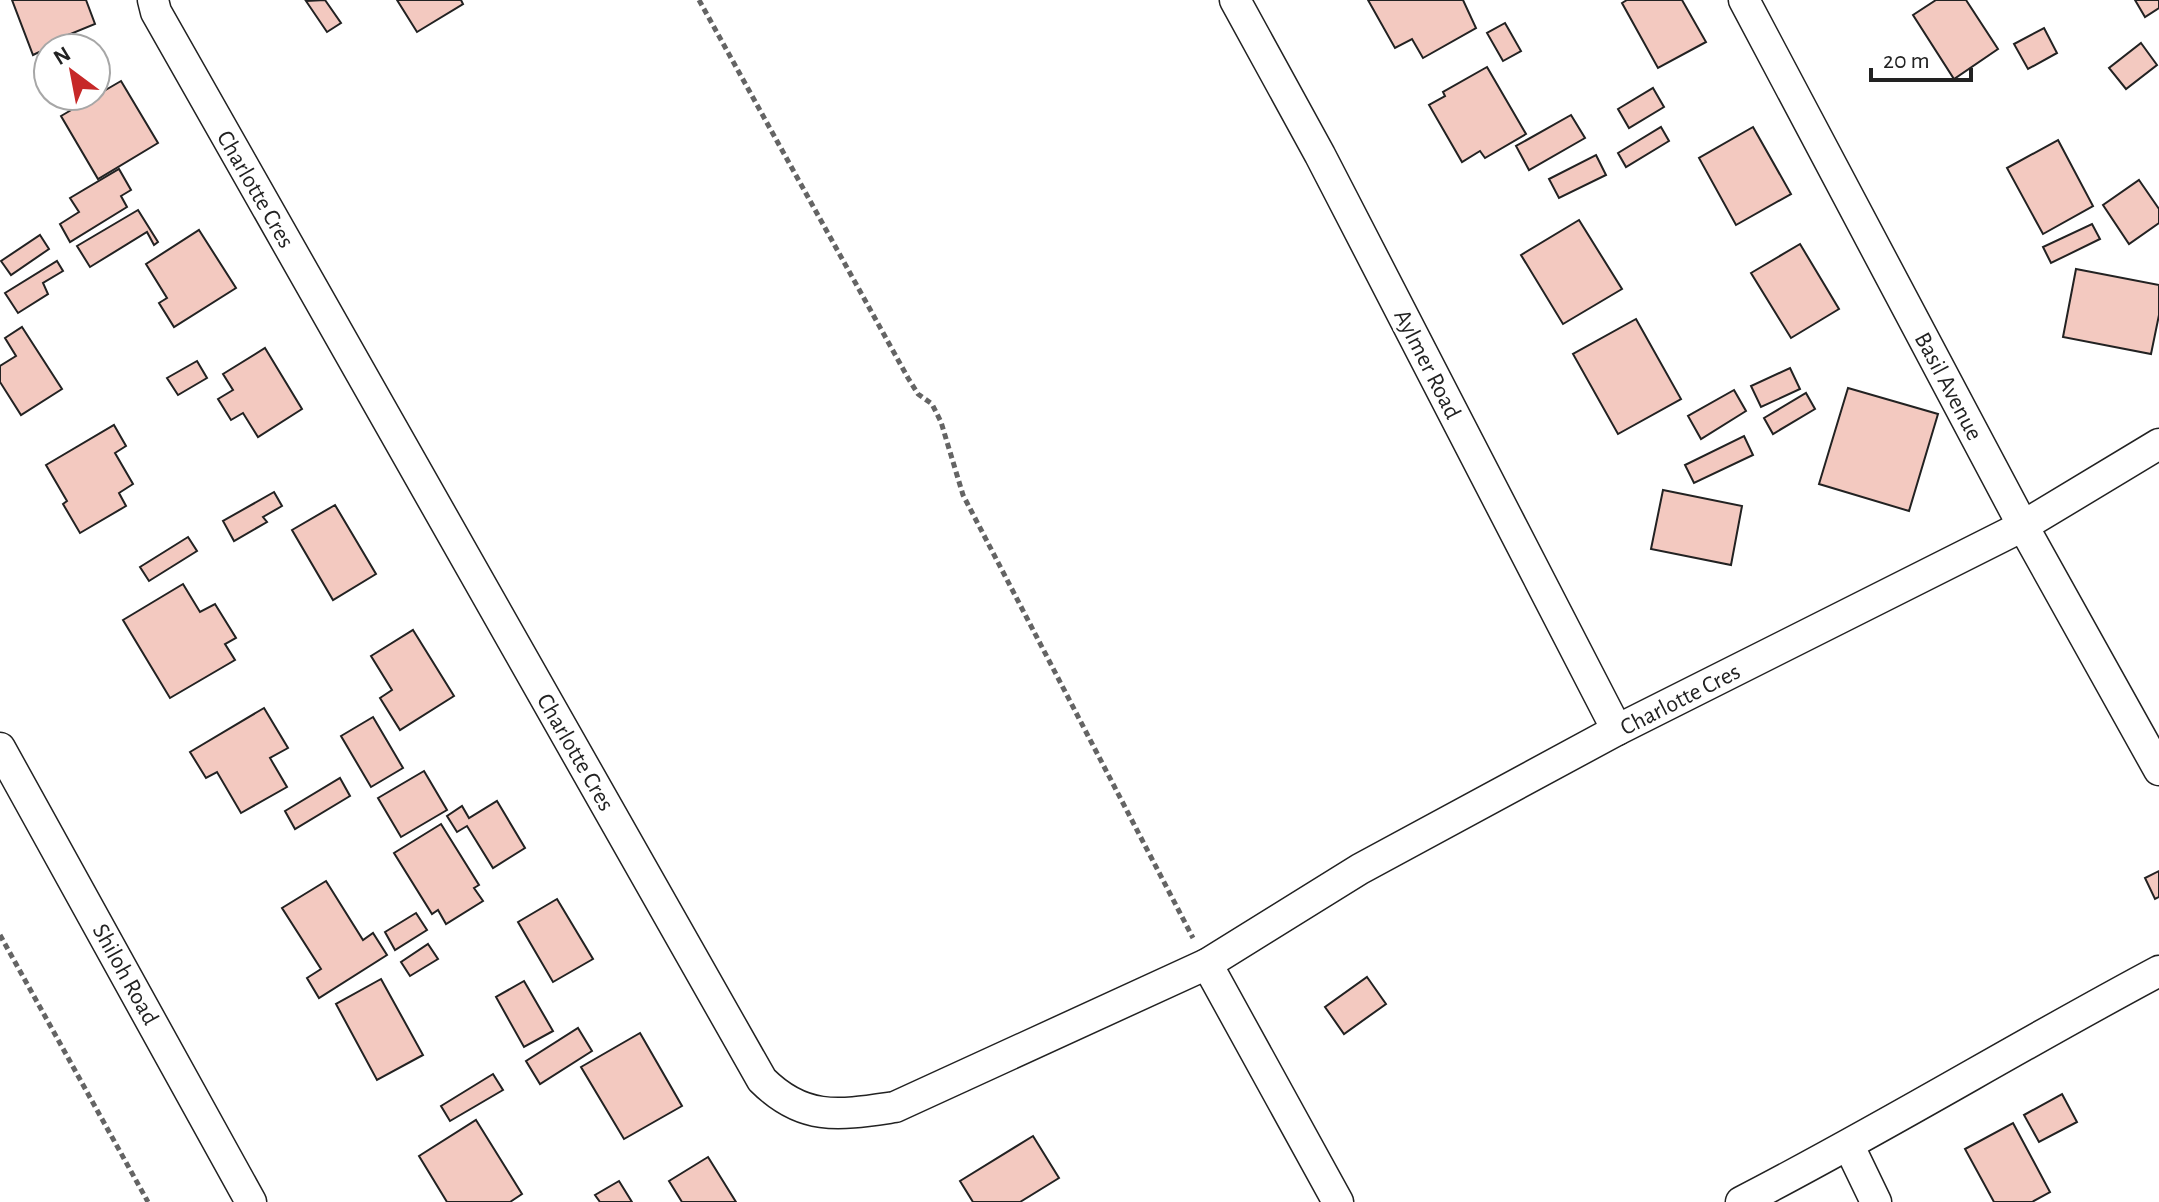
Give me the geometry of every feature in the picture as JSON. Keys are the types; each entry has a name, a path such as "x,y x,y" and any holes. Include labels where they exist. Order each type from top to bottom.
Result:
{"street":[{"name":"Charlotte Cres","path":"153,0 156,12 762,1080 776,1095 803,1110 841,1113 895,1107 1207,964 1360,869 1617,730 2023,526 2159,444"},
{"name":"Aylmer Road","path":"1235,0 1320,155 1617,730"},
{"name":"Basil Avenue","path":"1744,0 2023,526 2159,770"},
{"name":"Shiloh Road","path":"0,748 251,1202"},
{"path":"1207,964 1338,1202"},
{"path":"1741,1202 1849,1146 2039,1035 2159,971"},
{"path":"1849,1146 1876,1202"}],"path":[{"path":"699,0 908,378 918,394 932,404 941,422 963,495 1207,964"},
{"path":"0,935 148,1202"}],"building":[{"path":"12,0 86,0 95,24 75,32 32,32 32,52"},
{"path":"325,0 341,23 327,32 306,1"},
{"path":"397,0 461,0 463,4 417,32"},
{"path":"1368,0 1463,0 1476,28 1423,58 1412,39 1395,48"},
{"path":"1627,0 1682,0 1706,42 1658,68 1622,3"},
{"path":"1936,0 1966,0 1998,49 1954,79 1913,15"},
{"path":"2135,0 2159,0 2159,8 2145,17"},
{"path":"1505,23 1521,51 1503,61 1487,33"},
{"path":"2044,28 2057,53 2028,69 2014,44"},
{"path":"2141,43 2157,65 2126,89 2109,68"},
{"path":"1487,67 1526,134 1485,158 1480,151 1462,162 1429,105 1445,96 1443,92"},
{"path":"121,81 158,143 98,179 61,116 68,112 112,112 112,86"},
{"path":"1653,88 1664,107 1629,128 1618,109"},
{"path":"1571,115 1585,138 1529,170 1516,146"},
{"path":"1661,127 1669,141 1626,167 1618,153"},
{"path":"1753,127 1791,194 1736,225 1699,158"},
{"path":"2058,140 2093,206 2043,234 2007,168"},
{"path":"1596,155 1606,175 1559,198 1549,179"},
{"path":"119,169 131,190 121,196 127,207 70,242 60,224 79,212 70,198"},
{"path":"2139,180 2159,209 2159,223 2129,244 2103,205"},
{"path":"138,210 158,242 154,245 147,232 90,267 77,246"},
{"path":"1579,220 1622,289 1563,324 1521,255"},
{"path":"2092,224 2100,239 2051,263 2043,247"},
{"path":"199,230 236,288 174,327 159,303 167,298 146,264"},
{"path":"40,235 49,249 11,275 1,261"},
{"path":"1800,244 1839,309 1791,338 1751,273"},
{"path":"57,261 63,271 43,283 48,294 18,313 5,293"},
{"path":"2076,269 2159,285 2159,315 2151,354 2063,337"},
{"path":"1636,319 1681,399 1618,434 1573,354"},
{"path":"22,327 62,389 21,415 0,382 0,366 16,356 5,338"},
{"path":"265,348 302,409 258,437 243,413 231,420 218,399 233,390 223,374"},
{"path":"197,361 207,378 178,395 167,378"},
{"path":"1790,368 1800,389 1761,407 1751,386"},
{"path":"1848,388 1938,414 1909,511 1819,484"},
{"path":"1734,390 1746,411 1701,439 1688,416"},
{"path":"1806,393 1815,409 1773,434 1764,418"},
{"path":"114,425 126,446 115,453 133,484 119,493 126,506 80,533 63,504 67,501 46,465"},
{"path":"1744,436 1753,455 1694,483 1685,465"},
{"path":"1663,490 1742,506 1731,565 1651,549"},
{"path":"274,492 282,506 263,517 267,522 234,541 223,521"},
{"path":"335,505 376,574 333,600 292,530"},
{"path":"188,537 197,551 149,581 140,567"},
{"path":"183,584 200,612 215,604 236,638 225,644 235,660 170,698 123,620"},
{"path":"413,630 454,696 400,730 380,698 392,690 371,656"},
{"path":"264,708 288,748 270,758 287,787 241,813 217,772 206,778 190,752"},
{"path":"373,717 403,768 371,787 341,736"},
{"path":"424,771 447,810 401,837 378,798"},
{"path":"340,778 350,796 295,829 285,811"},
{"path":"497,801 525,848 493,868 467,826 457,832 447,816 462,806 469,818"},
{"path":"441,824 479,885 474,888 483,901 446,924 438,910 432,914 394,853"},
{"path":"2159,871 2159,897 2155,899 2145,878"},
{"path":"326,881 363,940 373,933 387,955 319,998 307,978 321,969 282,908"},
{"path":"557,899 593,959 553,982 518,922"},
{"path":"416,913 427,930 395,950 385,932"},
{"path":"428,944 438,959 410,976 401,962"},
{"path":"1367,977 1386,1004 1344,1034 1325,1007"},
{"path":"381,979 423,1055 377,1080 336,1004"},
{"path":"524,981 553,1031 524,1047 496,997"},
{"path":"578,1028 592,1051 540,1084 526,1061"},
{"path":"640,1033 682,1106 624,1139 581,1067"},
{"path":"493,1074 503,1090 450,1121 441,1106"},
{"path":"2062,1094 2077,1122 2039,1142 2024,1115"},
{"path":"476,1120 522,1194 510,1202 447,1202 419,1156"},
{"path":"2013,1123 2050,1192 2032,1202 1994,1202 1965,1149"},
{"path":"1033,1136 1059,1178 1020,1202 973,1202 960,1181"},
{"path":"708,1157 736,1202 682,1202 669,1181"},
{"path":"619,1181 632,1202 600,1202 595,1195"}]}
